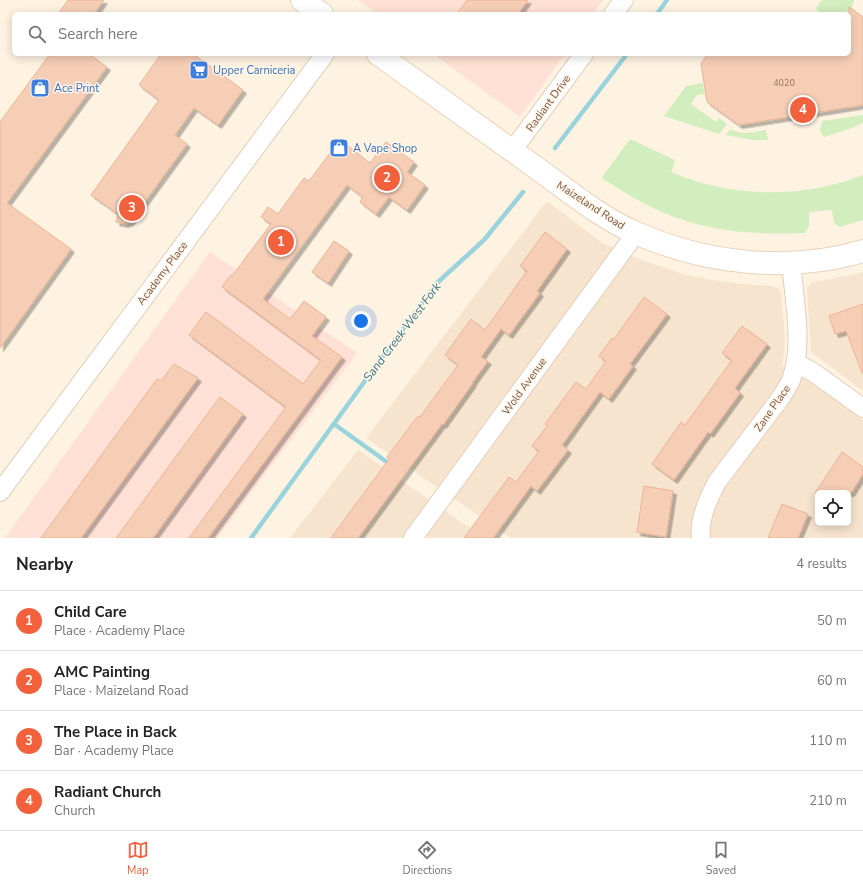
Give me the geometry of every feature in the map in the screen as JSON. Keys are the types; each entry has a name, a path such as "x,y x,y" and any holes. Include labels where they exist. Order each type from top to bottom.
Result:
{"main road":[{"path":"302,0 319,12"},
{"name":"Maizeland Road","path":"381,56 590,206 616,223 636,233 695,253 723,259 756,263 818,261 863,251"}],"street":[{"path":"615,12 624,0"},
{"name":"Academy Place","path":"0,492 324,56"},
{"name":"Radiant Drive","path":"512,151 583,56"},
{"name":"Wold Avenue","path":"412,538 636,233"},
{"name":"Zane Place","path":"701,538 703,515 709,496 717,482 782,396 791,380 796,363 797,338 791,263"},
{"path":"796,363 813,372 863,408"}],"shaded area":[{"path":"358,0 603,0 594,12 375,12"},
{"path":"436,56 564,56 520,117"},
{"path":"547,201 601,242 641,260 683,274 741,284 772,286 779,289 781,292 785,337 782,365 822,390 863,420 863,538 511,538 366,438"},
{"path":"210,252 357,353 217,538 5,538"},
{"path":"863,272 863,391 811,352 807,288 812,282"},
{"path":"358,450 484,538 290,538"}],"green space":[{"path":"822,0 854,0 852,8 856,11 819,12 816,8"},
{"path":"703,83 705,94 697,95 691,104 716,122 719,118 727,124 719,134 664,116 686,86"},
{"path":"863,115 863,123 849,129 824,137 820,131 822,121"},
{"path":"730,129 743,133 766,130 768,140 752,140 726,135"},
{"path":"630,139 675,160 671,172 694,181 742,191 792,191 816,188 840,183 863,175 863,220 839,227 834,223 832,210 809,212 809,226 805,233 750,233 714,228 679,219 647,205 603,179 602,177"}],"building":[{"path":"68,0 104,0 95,12 59,12"},
{"path":"467,0 528,0 519,12 458,12"},
{"path":"849,7 863,17 863,105 739,125 707,102 701,63 706,56 851,56 851,12 849,12"},
{"path":"49,56 92,56 107,67 7,203 71,249 0,348 0,122"},
{"path":"160,56 196,56 243,90 218,125 194,108 175,135 187,144 130,222 125,224 116,222 118,214 91,195 159,100 139,85"},
{"path":"340,140 370,163 386,142 414,162 407,172 425,185 407,210 389,197 376,214 360,202 363,197 347,185 263,299 290,319 304,301 326,317 312,336 342,357 208,538 189,538 286,407 189,335 206,312 303,384 321,360 222,287 271,224 261,217 268,207 278,214 304,178 309,181"},
{"path":"545,232 567,249 537,291 540,293 509,335 501,329 481,357 488,361 473,383 358,538 331,538 389,459 387,457 418,416 420,417 458,365 445,355 471,319 485,330 527,271 520,266"},
{"path":"334,241 349,251 328,283 312,272"},
{"path":"644,297 667,314 630,364 633,366 609,399 600,392 562,445 568,450 537,491 531,486 493,538 464,538 509,477 516,482 539,451 532,446 547,426 545,424 576,382 586,389 606,361 599,356 612,338 614,339"},
{"path":"863,304 862,373 846,331 835,334 829,316"},
{"path":"742,326 767,344 735,388 740,393 710,434 708,432 674,480 652,464 681,422 685,425 732,360 722,353"},
{"path":"174,364 198,378 81,538 41,538 157,379 161,381"},
{"path":"220,397 243,414 153,538 116,538"},
{"path":"842,452 863,467 863,474 851,493 851,490 817,490"},
{"path":"644,486 673,491 666,537 637,532"},
{"path":"782,504 808,514 798,538 768,538"}],"waterway":[{"name":"Sand Creek West Fork","path":"658,12 667,0"},
{"name":"Sand Creek West Fork","path":"555,148 625,56"},
{"name":"Sand Creek West Fork","path":"251,538 437,283 484,240 523,192"},
{"name":"Sand Creek West Fork","path":"334,424 391,465"}],"place":[{"name":"Upper Carniceria","path":"199,70"},
{"name":"Ace Print","path":"40,88"},
{"name":"Radiant Church","path":"803,110"},
{"name":"A Vape Shop","path":"339,148"},
{"name":"AMC Painting","path":"387,178"},
{"name":"The Place in Back","path":"132,208"},
{"name":"Child Care","path":"281,242"}]}
